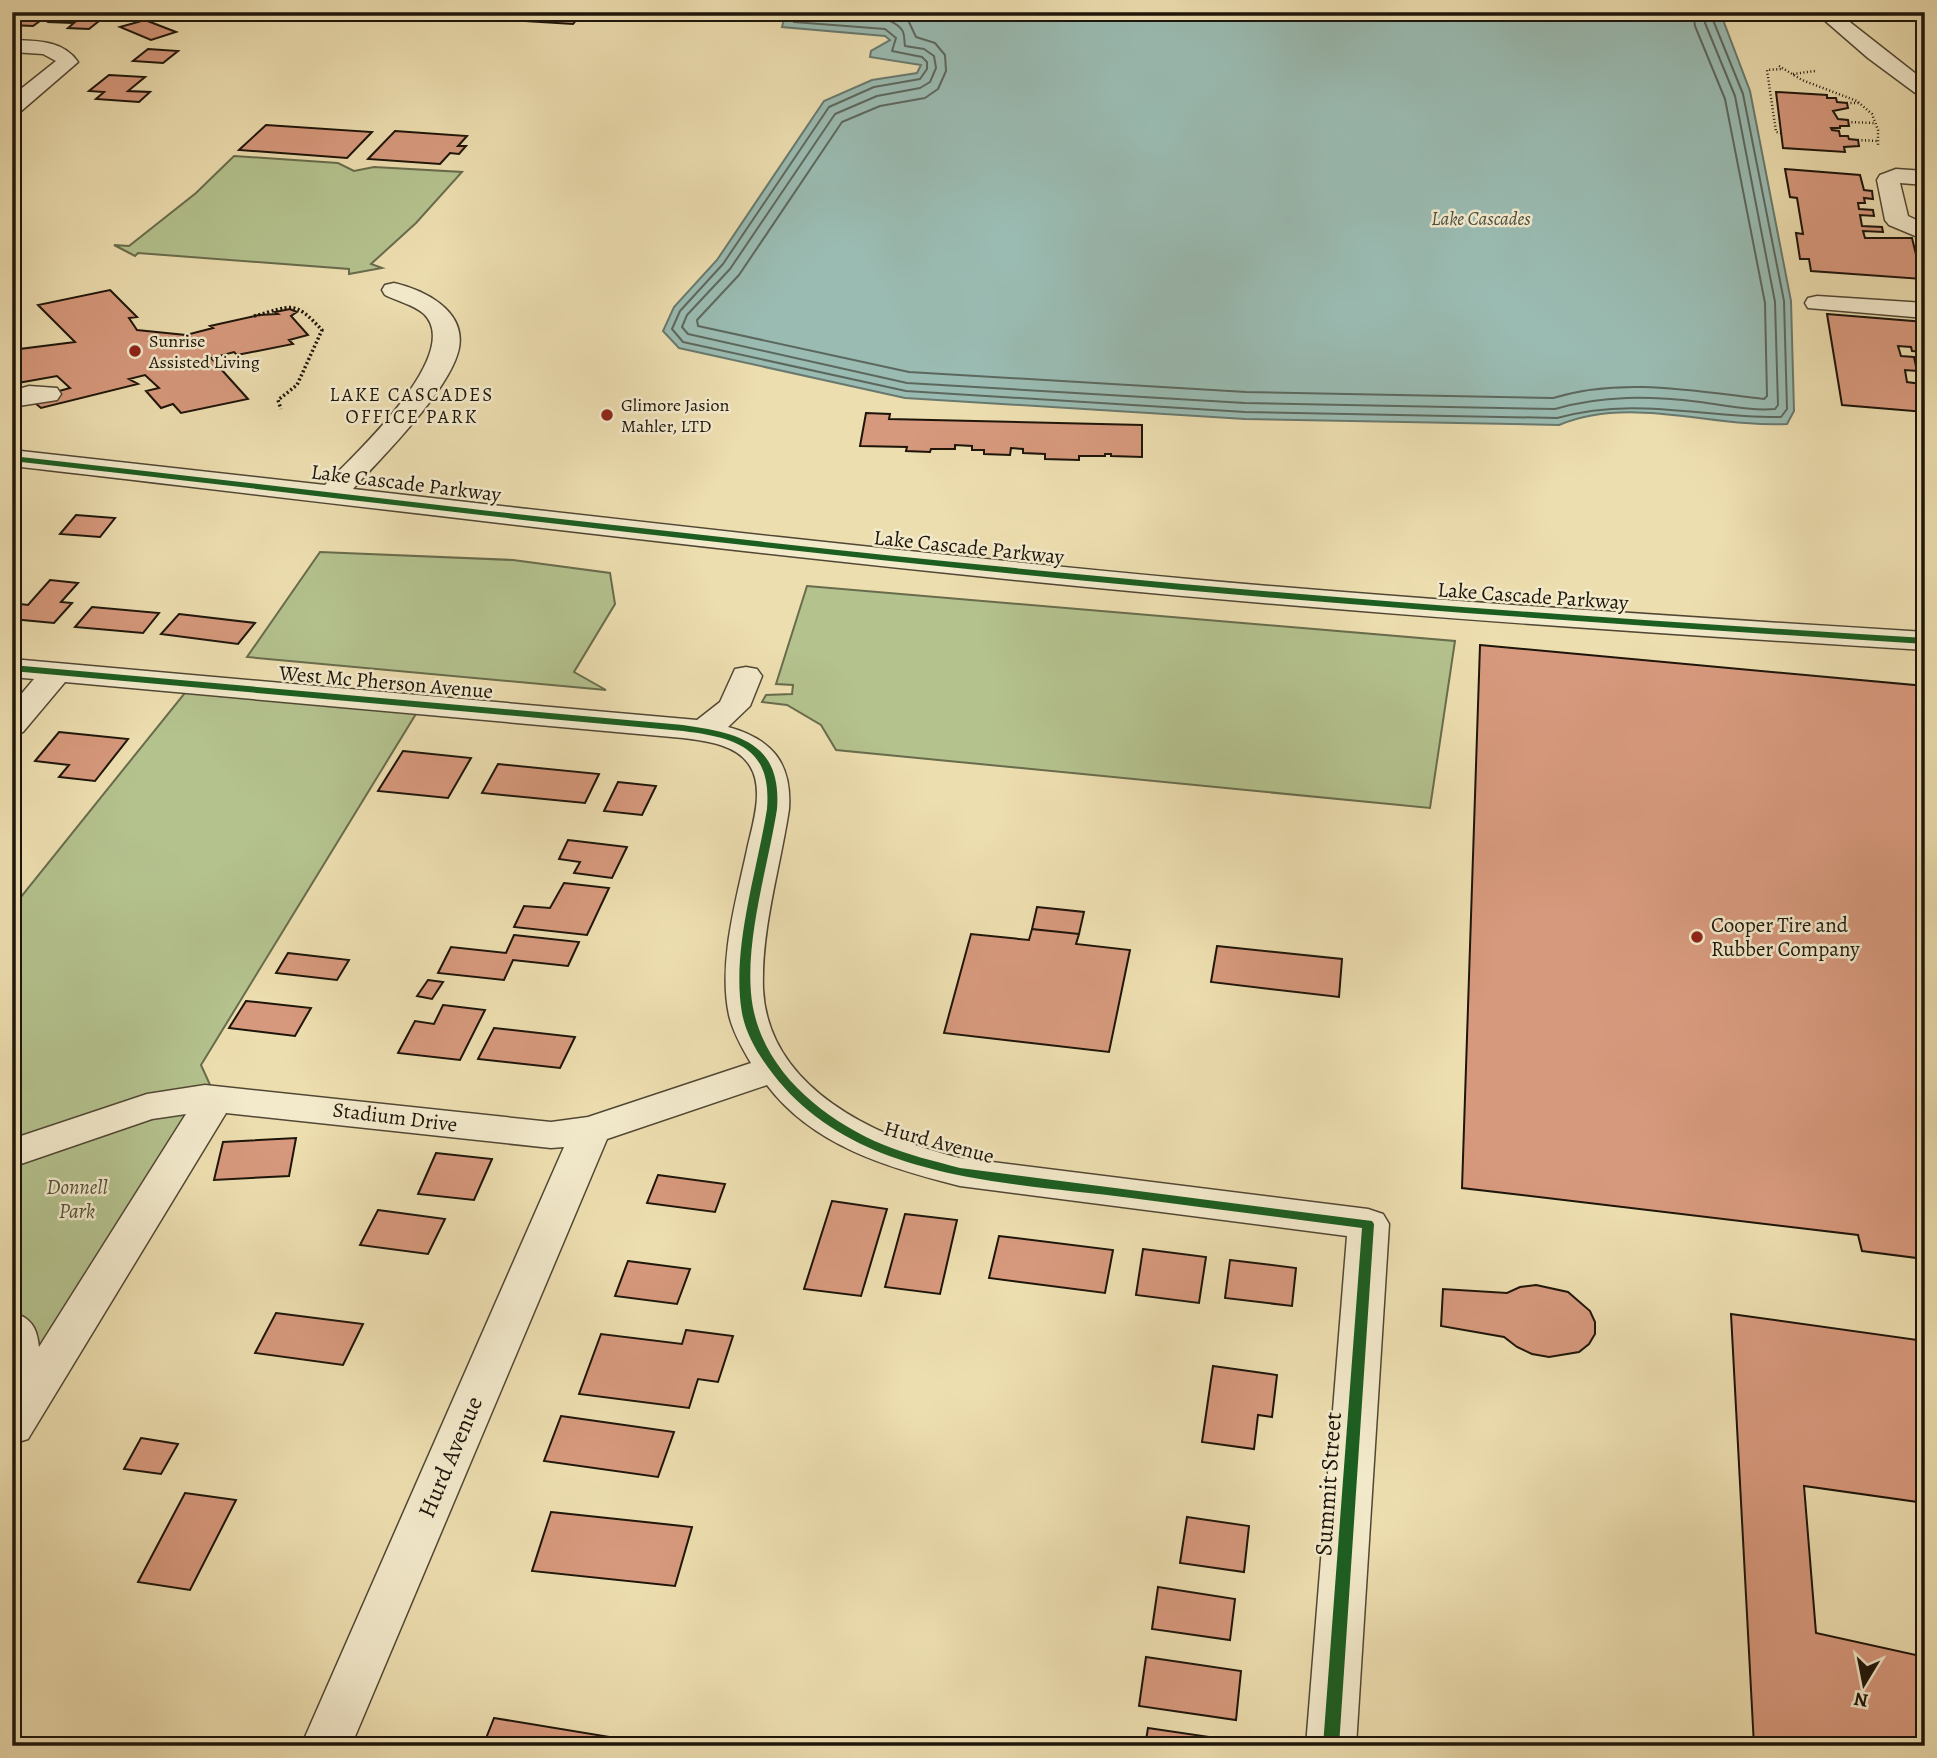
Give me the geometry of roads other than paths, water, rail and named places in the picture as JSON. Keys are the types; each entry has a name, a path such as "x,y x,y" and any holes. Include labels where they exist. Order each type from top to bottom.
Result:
{"street":[{"path":"1825,12 1925,91"},
{"path":"12,46 46,49 65,56 68,61 12,107"},
{"path":"1919,228 1896,220 1903,201 1888,180 1896,176 1925,178"},
{"path":"333,494 432,379 446,349 446,335 432,308 394,290"},
{"path":"1817,303 1925,311"},
{"path":"12,399 29,394 57,403"},
{"name":"Lake Cascade Parkway","path":"12,458 856,555 1091,579 1473,612 1925,641"},
{"name":"West Mc Pherson Avenue","path":"12,668 704,731 725,735 753,750"},
{"path":"12,725 57,672"},
{"path":"704,731 734,706 746,676"},
{"name":"Hurd Avenue","path":"753,750 767,765 772,779 772,792 747,947 745,993 751,1024 775,1069 813,1109 844,1130 910,1159 960,1172 1367,1224"},
{"name":"Stadium Drive","path":"12,1153 147,1107 216,1098 551,1135 591,1130 775,1069"},
{"path":"18,1417 216,1098"},
{"name":"Hurd Avenue","path":"326,1746 591,1130"},
{"name":"Summit Street","path":"1331,1746 1367,1224"},
{"path":"12,1328 16,1334 18,1417"}],"water":[{"name":"Lake Cascades","path":"786,12 1720,12 1750,91 1791,301 1794,411 1787,424 1731,422 1643,413 1586,417 1559,425 1245,419 905,398 679,348 663,331 674,307 717,260 824,101 872,80 917,73 921,65 870,57 871,51 890,40 885,36 782,27"}],"place":[{"name":"Sunrise Assisted Living","path":"135,351"},
{"name":"Glimore Jasion Mahler, LTD","path":"607,415"},
{"name":"Cooper Tire and Rubber Company","path":"1697,937"}],"district":[{"name":"LAKE CASCADES OFFICE PARK","path":"412,405"}],"park label":[{"name":"Donnell Park","path":"77,1199"}]}
